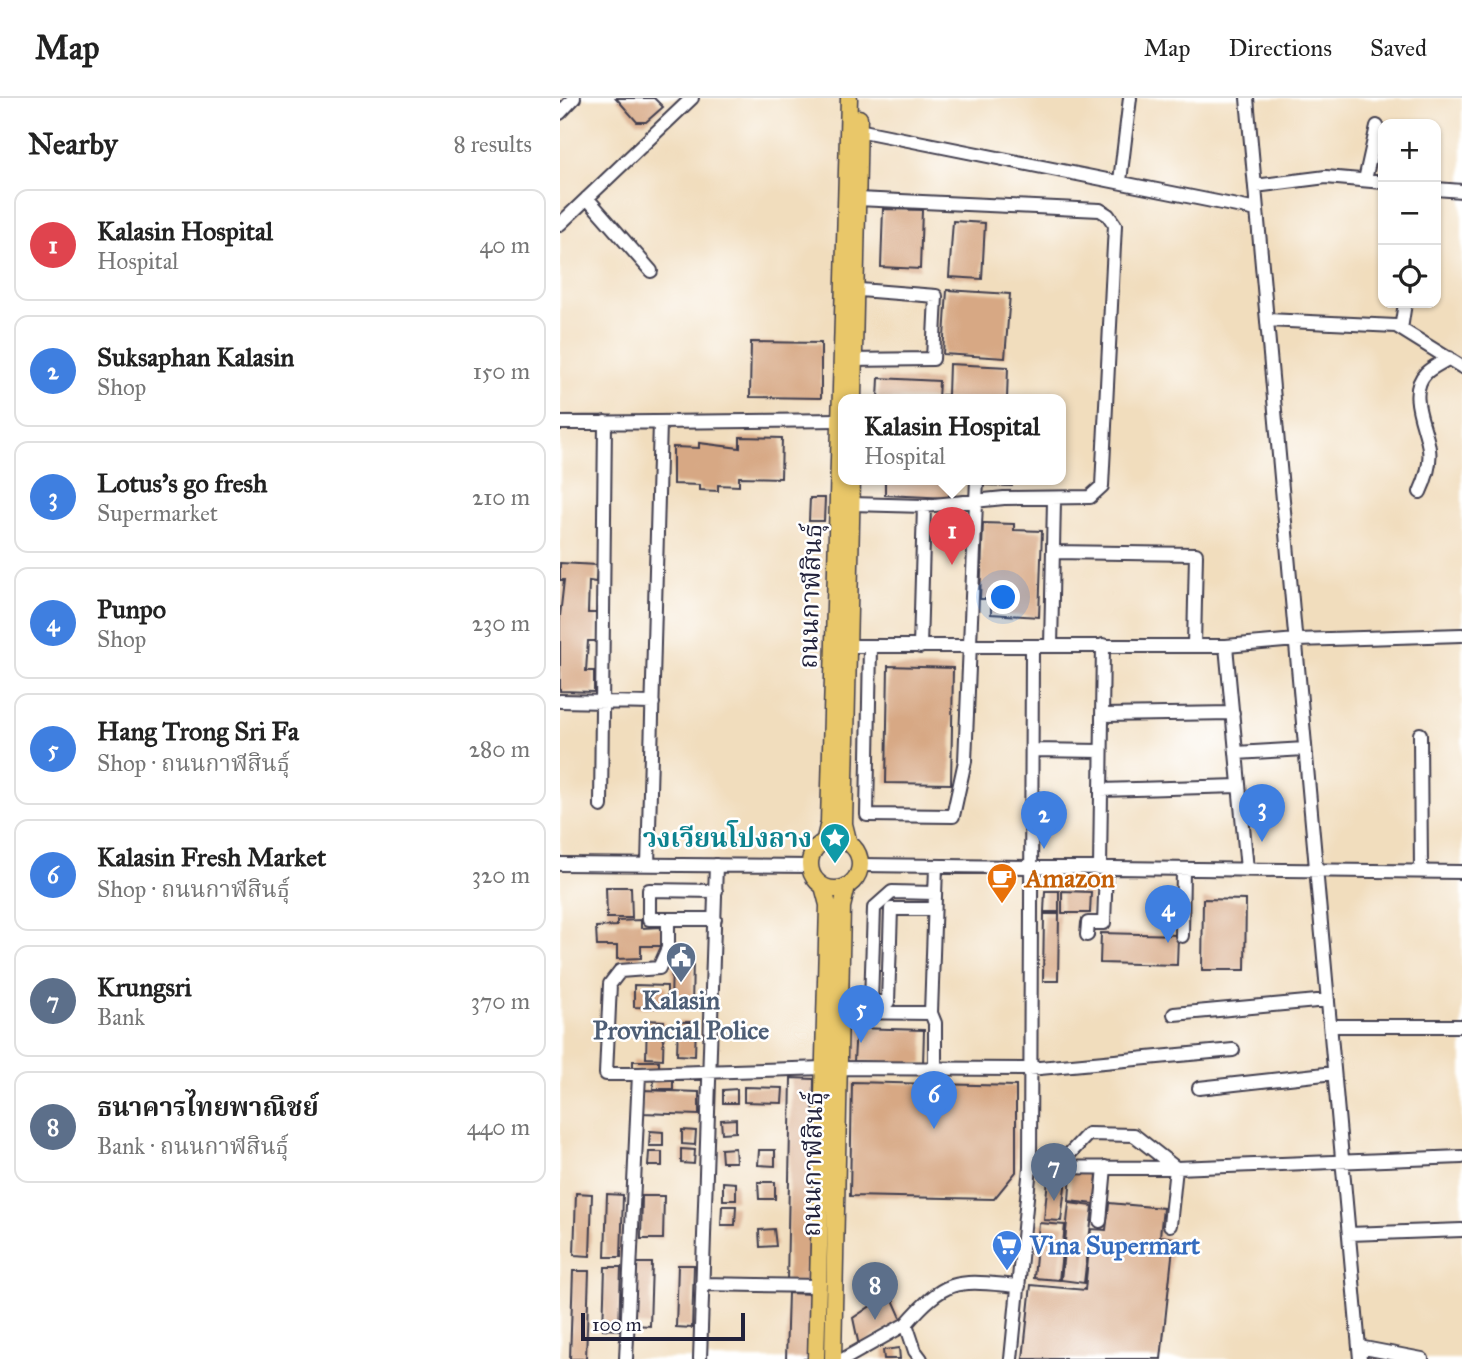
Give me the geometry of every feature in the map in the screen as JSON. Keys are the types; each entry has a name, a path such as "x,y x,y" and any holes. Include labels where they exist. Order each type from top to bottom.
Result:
{"main road":[{"name":"ถนนกาฬสินธุ์","path":"849,98 857,199 849,290"},
{"name":"ถนนกาฬสินธุ์","path":"843,394 848,360 853,129 859,98"},
{"name":"ถนนกาฬสินธุ์","path":"848,360 852,394"},
{"name":"ถนนกาฬสินธุ์","path":"840,485 844,824 849,844"},
{"name":"ถนนกาฬสินธุ์","path":"824,843 829,822 852,485"},
{"path":"834,840 849,844 857,854 860,865 854,881 847,886 839,889 823,886 812,874 810,866 815,851 824,843 834,840"},
{"name":"ถนนกาฬสินธุ์","path":"823,886 828,905 832,1068 833,1359"},
{"name":"ถนนกาฬสินธุ์","path":"816,1359 832,1068 840,1012 842,907 847,886"}],"street":[{"path":"560,113 574,98"},
{"path":"560,224 692,98"},
{"path":"1120,181 1130,98"},
{"path":"1247,98 1359,1353 1422,1359"},
{"path":"1365,180 1377,126"},
{"path":"853,129 1257,209"},
{"path":"1255,186 1326,177 1378,181"},
{"path":"1441,189 1462,191"},
{"path":"587,198 651,271"},
{"path":"852,504 924,506 976,500 1054,500 1090,497 1102,486 1115,225 1108,215 1100,210 857,199"},
{"path":"848,360 933,359 936,296 849,290"},
{"path":"1401,329 1404,308"},
{"path":"1267,320 1353,322 1401,329 1462,367"},
{"path":"1420,492 1427,477 1429,449 1419,416 1420,387 1424,375 1449,358"},
{"path":"560,423 838,420"},
{"path":"601,806 605,422"},
{"path":"648,865 660,422"},
{"path":"870,646 867,815 953,816 965,761 977,485"},
{"path":"1051,646 1054,500"},
{"path":"920,647 924,506"},
{"path":"1053,552 1196,554 1194,646"},
{"path":"841,646 1226,646 1296,640 1462,635"},
{"path":"1011,1359 1030,1167 1032,646"},
{"path":"1087,935 1088,923 1104,923 1101,790 1103,646"},
{"path":"1226,646 1247,869"},
{"path":"560,701 653,703"},
{"path":"1102,715 1233,713"},
{"path":"1420,734 1421,872"},
{"path":"1236,753 1306,749"},
{"path":"1032,750 1101,751"},
{"path":"845,764 868,764"},
{"path":"1101,790 1239,786"},
{"path":"560,864 810,866"},
{"path":"699,1359 716,865"},
{"path":"860,865 1462,872"},
{"path":"935,1068 936,1023 931,1013 936,867"},
{"path":"1182,936 1183,869"},
{"path":"715,919 649,919 649,890 716,891"},
{"path":"934,909 891,909 888,1002 871,1002 874,908 892,892 935,893"},
{"path":"668,919 668,948 659,968 620,971 610,984 606,1074 832,1068 1029,1069 1233,1050"},
{"path":"1174,1014 1328,1000"},
{"path":"840,1012 931,1013"},
{"path":"1330,1026 1462,1026"},
{"path":"1199,1087 1334,1073"},
{"path":"626,1359 639,1074"},
{"path":"1057,1167 1088,1134 1133,1135 1176,1168"},
{"path":"1030,1167 1176,1168 1462,1157"},
{"path":"1100,1221 1105,1167"},
{"path":"1170,1225 1176,1168"},
{"path":"1349,1234 1462,1230"},
{"path":"844,1359 906,1324 924,1303 962,1281 1019,1286"},
{"path":"702,1284 819,1286"},
{"path":"906,1324 915,1351 921,1359"}],"building":[{"path":"616,98 654,98 663,107 646,122 637,122"},
{"path":"883,209 922,210 920,269 881,267"},
{"path":"953,221 985,223 982,279 949,277"},
{"path":"947,290 1010,294 1005,358 943,354"},
{"path":"751,342 821,343 821,398 750,397"},
{"path":"949,364 1008,367 1007,394 948,394"},
{"path":"879,378 939,381 938,394 878,394"},
{"path":"740,437 782,438 781,478 739,477 739,486 718,485 718,491 699,490 699,485 673,484 673,447 699,448 699,443 740,448"},
{"path":"885,485 950,485 949,498 885,495"},
{"path":"810,498 825,498 824,521 809,521"},
{"path":"983,523 1014,524 1014,530 1042,531 1039,617 991,614 991,599 980,599"},
{"path":"560,563 597,565 596,582 589,581 588,613 597,613 596,641 588,641 586,671 594,671 594,692 560,691 560,616 564,580 560,580"},
{"path":"888,666 953,668 951,784 886,783"},
{"path":"606,887 631,887 632,918 607,918"},
{"path":"1045,891 1059,891 1059,912 1044,912"},
{"path":"1062,891 1091,892 1090,913 1062,913"},
{"path":"1203,899 1246,900 1245,970 1202,970"},
{"path":"1044,914 1059,914 1058,981 1043,981"},
{"path":"641,920 641,928 662,927 663,946 641,946 641,958 617,959 617,946 597,946 596,927 617,926 617,921"},
{"path":"1101,933 1178,935 1177,965 1100,963"},
{"path":"672,957 693,957 692,1010 671,1009"},
{"path":"634,985 667,986 667,1008 634,1007"},
{"path":"647,1020 664,1021 663,1059 646,1058"},
{"path":"678,1022 696,1022 695,1056 677,1055"},
{"path":"856,1028 924,1030 923,1064 854,1061"},
{"path":"633,1061 659,1061 659,1071 633,1070"},
{"path":"791,1078 814,1079 810,1283 787,1282"},
{"path":"654,1079 673,1080 673,1089 653,1089"},
{"path":"852,1082 1016,1086 1016,1172 994,1199 850,1196"},
{"path":"744,1087 783,1088 782,1103 744,1102"},
{"path":"737,1089 737,1103 723,1103 723,1090"},
{"path":"642,1090 699,1092 699,1115 642,1113"},
{"path":"736,1119 736,1132 722,1133 721,1120"},
{"path":"682,1130 696,1131 695,1145 682,1144"},
{"path":"650,1131 663,1132 663,1146 649,1146"},
{"path":"735,1148 736,1162 722,1162 721,1149"},
{"path":"681,1149 695,1150 694,1164 681,1163"},
{"path":"759,1150 775,1150 775,1166 758,1165"},
{"path":"649,1152 662,1152 662,1166 648,1166"},
{"path":"1071,1173 1097,1173 1095,1204 1069,1201"},
{"path":"1066,1178 1061,1221 1044,1220 1048,1179"},
{"path":"723,1182 736,1183 736,1200 723,1200"},
{"path":"758,1182 775,1182 775,1199 759,1199"},
{"path":"576,1193 592,1194 590,1256 574,1255"},
{"path":"607,1194 623,1195 621,1257 605,1257"},
{"path":"642,1196 664,1196 663,1239 641,1239"},
{"path":"1069,1203 1093,1206 1084,1283 1061,1280"},
{"path":"1109,1203 1163,1208 1160,1236 1174,1238 1161,1359 1023,1359 1031,1285 1085,1290 1091,1229 1106,1230"},
{"path":"722,1206 736,1206 735,1225 721,1225"},
{"path":"1039,1223 1065,1225 1059,1280 1034,1278"},
{"path":"774,1229 776,1246 760,1247 759,1230"},
{"path":"636,1263 652,1263 650,1326 634,1325"},
{"path":"678,1265 694,1265 692,1328 676,1327"},
{"path":"605,1267 621,1267 619,1330 603,1329"},
{"path":"573,1271 589,1271 586,1359 570,1359"},
{"path":"788,1293 811,1294 809,1359 786,1359"},
{"path":"890,1293 902,1320 859,1346 853,1318"},
{"path":"899,1348 900,1359 884,1359 883,1350"}],"place":[{"name":"Kalasin Hospital","path":"952,565"},
{"name":"Lotus's go fresh","path":"1262,842"},
{"name":"Suksaphan Kalasin","path":"1044,849"},
{"name":"วงเวียนโปงลาง","path":"835,865"},
{"name":"Amazon","path":"1002,905"},
{"name":"Punpo","path":"1168,943"},
{"name":"Kalasin Provincial Police","path":"681,984"},
{"name":"Hang Trong Sri Fa","path":"861,1043"},
{"name":"Kalasin Fresh Market","path":"934,1129"},
{"name":"Krungsri","path":"1054,1201"},
{"name":"Vina Supermart","path":"1007,1272"},
{"name":"ธนาคารไทยพาณิชย์","path":"875,1320"}]}
